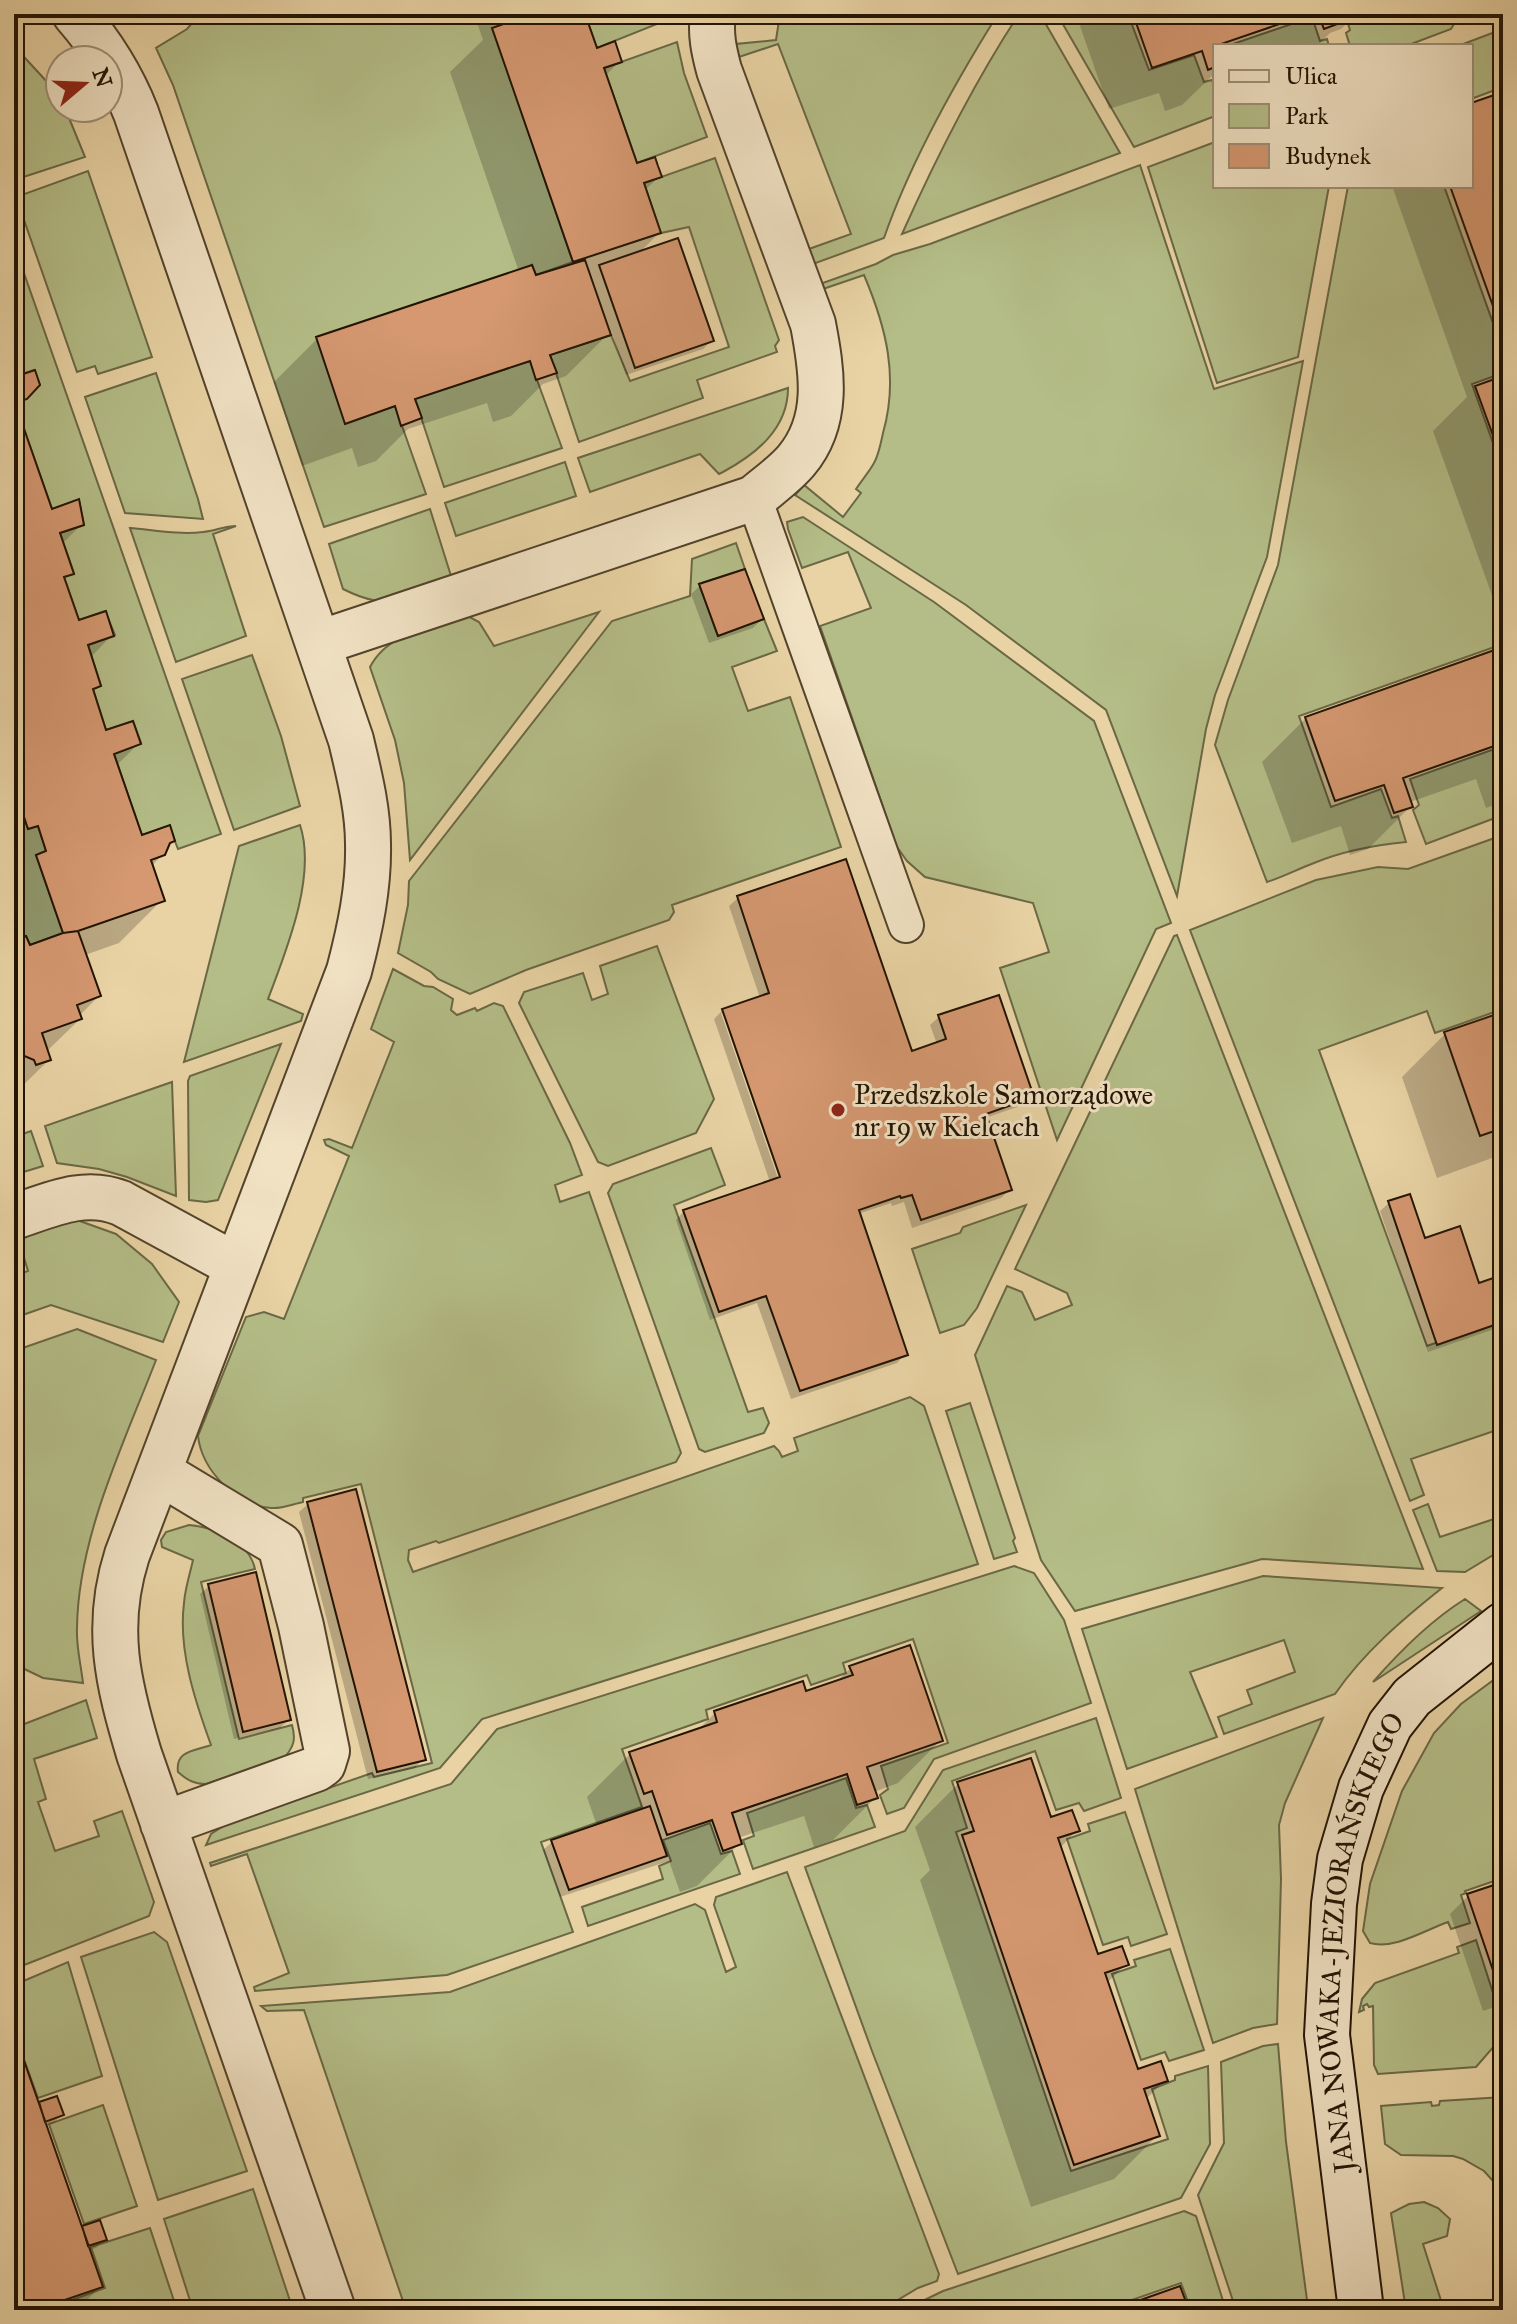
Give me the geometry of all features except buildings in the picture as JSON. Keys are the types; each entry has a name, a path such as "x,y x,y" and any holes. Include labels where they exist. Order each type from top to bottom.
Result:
{"street":[{"path":"75,14 105,51 126,89 319,643 351,740 363,794 368,842 367,887 349,971 120,1578 114,1629 117,1667 126,1710 333,2310"},
{"path":"319,643 754,498 795,462 811,440 822,390 813,324 719,70 713,48 713,14"},
{"path":"14,1217 82,1196 102,1196 121,1203 237,1266"},
{"path":"159,1472 280,1545 301,1626 327,1751 323,1764 316,1769 163,1824"},
{"name":"JANA NOWAKA-JEZIORAŃSKIEGO","path":"1361,2310 1327,2035 1334,1904 1340,1859 1361,1788 1390,1725 1412,1697 1503,1625"}],"lane":[{"path":"754,498 906,925"}],"green space":[{"path":"200,14 532,14 493,28 573,262 536,275 532,265 345,424 395,406 426,494 324,527 173,85 156,48 187,29"},
{"path":"585,14 675,14 672,18 597,48"},
{"path":"780,14 998,14 935,123 884,238 813,264 809,249 851,234 778,44 739,57 736,44 776,40"},
{"path":"1019,14 1040,14 1120,153 902,234 956,122"},
{"path":"1057,14 1128,14 1149,70 1194,55 1204,82 1212,80 1213,117 1134,147"},
{"path":"1345,14 1455,14 1457,19 1451,29 1411,44 1349,44 1346,33 1350,30"},
{"path":"1312,17 1320,41 1327,39 1328,44 1233,44"},
{"path":"1503,29 1503,87 1473,98 1473,44 1463,44"},
{"path":"677,42 684,73 707,137 637,163 604,68"},
{"path":"14,46 44,79 44,124 72,124 85,157 14,180"},
{"path":"1213,143 1213,188 1329,188 1298,357 1217,383 1148,167"},
{"path":"715,158 779,340 775,346 777,352 697,380 703,398 579,442 550,355 611,335 630,381 729,347 689,227 661,233 644,183"},
{"path":"1140,165 1214,389 1303,361 1267,557 1215,695 1206,729 1177,896 1106,710 966,605 795,495 804,485 843,517 861,493 856,489 876,459 888,412 888,352 864,275 823,289 820,284"},
{"path":"88,171 152,357 98,374 95,366 77,372 16,197"},
{"path":"1348,188 1445,188 1503,351 1503,373 1472,384 1503,471 1503,644 1299,716 1331,807 1381,789 1392,818 1398,816 1406,842 1336,855 1267,882 1215,745 1228,700 1278,565"},
{"path":"19,259 221,834 178,849 169,826 142,835 114,754 141,743 133,721 106,730 93,689 101,686 88,645 115,635 105,611 79,620 64,577 74,573 60,533 84,525 79,500 52,509 15,403 40,385 34,370 14,377 14,260"},
{"path":"530,361 562,448 444,487 415,399"},
{"path":"156,373 203,519 125,513 85,397"},
{"path":"788,388 782,416 768,439 723,472 719,474 700,454 590,492 578,458"},
{"path":"565,462 576,496 456,536 445,503"},
{"path":"430,509 452,579 381,600 365,598 343,589 329,544"},
{"path":"803,517 934,602 1094,721 1171,923 1156,929 1057,1140 1000,968 1049,952 1033,903 925,877 897,847 820,626 871,608 848,552 802,568 787,522"},
{"path":"236,526 213,534 246,636 176,662 130,528 194,533"},
{"path":"736,543 745,569 699,584 718,636 764,619 777,651 732,667 748,711 790,697 841,847 672,905 674,912 669,920 526,970 470,994 438,979 398,953 408,905 409,881 612,621 690,596 692,559"},
{"path":"599,612 410,860 404,783 395,740 370,667 378,655 412,632 466,615 479,622 494,646"},
{"path":"252,655 281,736 300,806 234,830 182,679"},
{"path":"1503,746 1503,815 1426,844 1413,810 1419,805 1410,779"},
{"path":"14,787 28,829 38,826 46,851 36,855 63,933 30,945 26,936 14,940"},
{"path":"300,825 305,867 302,890 291,936 268,999 303,1014 301,1021 184,1062 239,846"},
{"path":"1503,835 1503,1009 1435,1033 1427,1011 1319,1050 1427,1346 1503,1319 1503,1428 1411,1459 1424,1495 1410,1501 1190,930 1316,880 1378,867 1408,869"},
{"path":"1177,935 1423,1569 1262,1559 1075,1611 1041,1560 975,1355 1007,1286 1022,1292 1035,1320 1072,1305 1067,1293 1015,1269"},
{"path":"657,946 714,1099 696,1133 608,1166 598,1162 519,1003 524,992 583,973 592,1000 608,994 600,966"},
{"path":"393,969 453,999 451,1010 457,1015 494,1003 503,1006 570,1143 582,1175 555,1185 560,1202 589,1192 681,1453 676,1462 439,1543 436,1541 409,1550 408,1560 413,1572 774,1446 782,1457 798,1451 794,1438 910,1397 924,1406 978,1564 482,1719 440,1768 206,1845 211,1834 228,1823 372,1773 374,1777 432,1763 361,1484 303,1498 303,1502 283,1507 258,1506 245,1501 223,1484 206,1461 198,1436 246,1317 264,1312 284,1319 349,1156 326,1145 324,1140 352,1148 394,1042 371,1029"},
{"path":"281,1044 218,1200 189,1200 190,1076"},
{"path":"172,1082 176,1196 99,1169 57,1163 45,1126"},
{"path":"31,1131 43,1166 14,1175 14,1137"},
{"path":"711,1148 725,1185 674,1205 748,1412 763,1408 769,1423 764,1433 705,1452 699,1449 608,1193 613,1184"},
{"path":"1026,1205 977,1308 964,1325 940,1333 912,1249"},
{"path":"63,1215 116,1234 152,1264 179,1302 163,1342 51,1305 14,1318 14,1276 28,1271 17,1235"},
{"path":"77,1329 156,1360 117,1457 85,1559 77,1628 83,1683 43,1678 14,1664 14,1351"},
{"path":"970,1403 1015,1538 1013,1541 1017,1552 994,1559 946,1411"},
{"path":"1428,1504 1440,1537 1503,1516 1503,1549 1465,1572 1437,1571 1413,1510"},
{"path":"189,1525 219,1532 238,1543 255,1569 201,1582 239,1739 292,1725 294,1734 292,1746 285,1757 206,1784 191,1781 178,1772 183,1755 211,1745 194,1693 183,1639 185,1597 193,1560 162,1547 161,1540 166,1532"},
{"path":"1014,1566 1034,1573 1064,1620 1091,1703 934,1759 904,1808 887,1814 880,1795 888,1789 881,1766 948,1743 913,1639 843,1663 846,1673 811,1685 807,1675 706,1710 708,1719 622,1749 642,1807 541,1842 573,1932 447,1975 255,1991 254,1987 289,1973 247,1854 211,1866 210,1863 451,1784 497,1729"},
{"path":"1263,1576 1442,1588 1371,1650 1335,1694 1224,1734 1218,1717 1252,1704 1247,1690 1295,1672 1284,1640 1190,1672 1217,1737 1127,1769 1082,1629"},
{"path":"1465,1599 1481,1611 1373,1682 1416,1637"},
{"path":"1503,1673 1503,1878 1461,1895 1470,1923 1451,1929 1448,1922 1399,1942 1370,1943 1363,1931 1370,1884 1402,1791 1434,1733 1461,1704"},
{"path":"86,1700 97,1738 34,1759 46,1799 38,1802 55,1851 99,1836 94,1821 122,1811 154,1902 149,1916 14,1969 14,1728"},
{"path":"1096,1718 1121,1798 1084,1811 1079,1803 1056,1810 1035,1751 952,1781 967,1828 956,1832 1071,2171 1168,2139 1152,2089 1175,2080 1175,2076 1208,2066 1210,2144 1181,2198 958,2274 805,1867 905,1831 943,1770"},
{"path":"1323,1718 1285,1803 1279,1825 1281,1879 1277,2024 1253,2028 1213,2043 1135,1789"},
{"path":"846,1778 856,1808 867,1805 875,1827 753,1869 743,1840 754,1836 747,1813"},
{"path":"1125,1812 1167,1934 1131,1946 1128,1937 1103,1945 1067,1839 1090,1831 1088,1824"},
{"path":"710,1823 721,1854 732,1851 740,1874 588,1926 582,1907 663,1879 659,1866 671,1861 663,1840"},
{"path":"787,1872 939,2274 937,2281 918,2288 881,2310 406,2310 304,2010 267,2011 261,2006 450,1992 695,1904 705,1910 726,1972 736,1967 714,1905 716,1897"},
{"path":"154,1932 167,1942 247,2171 158,2200 81,1957"},
{"path":"1476,1940 1495,1999 1503,1997 1503,2036 1476,2067 1378,2074 1374,2065 1373,2006 1367,2004 1359,2012 1362,1999 1375,1983 1459,1953 1457,1947"},
{"path":"1170,1949 1204,2050 1169,2061 1165,2052 1141,2060 1112,1974 1136,1966 1134,1960"},
{"path":"68,1962 102,2076 38,2098 14,2032 14,1985"},
{"path":"1278,2044 1286,2142 1307,2300 1277,2310 1236,2310 1198,2195 1224,2143 1221,2062 1263,2046"},
{"path":"1503,2097 1503,2192 1484,2171 1463,2159 1401,2155 1385,2144 1381,2106 1431,2102 1432,2106 1439,2105 1440,2101"},
{"path":"103,2105 137,2206 84,2224 49,2124"},
{"path":"253,2189 293,2310 193,2310 164,2219"},
{"path":"1424,2202 1438,2208 1450,2219 1447,2236 1423,2244 1444,2310 1406,2310 1391,2213 1409,2204"},
{"path":"1184,2211 1196,2216 1226,2310 1191,2310 1181,2283 1103,2310 904,2310 943,2291"},
{"path":"150,2228 177,2310 63,2310 61,2304 105,2288 91,2247"}],"place":[{"name":"Przedszkole Samorządowe nr 19 w Kielcach","path":"838,1110"}]}
